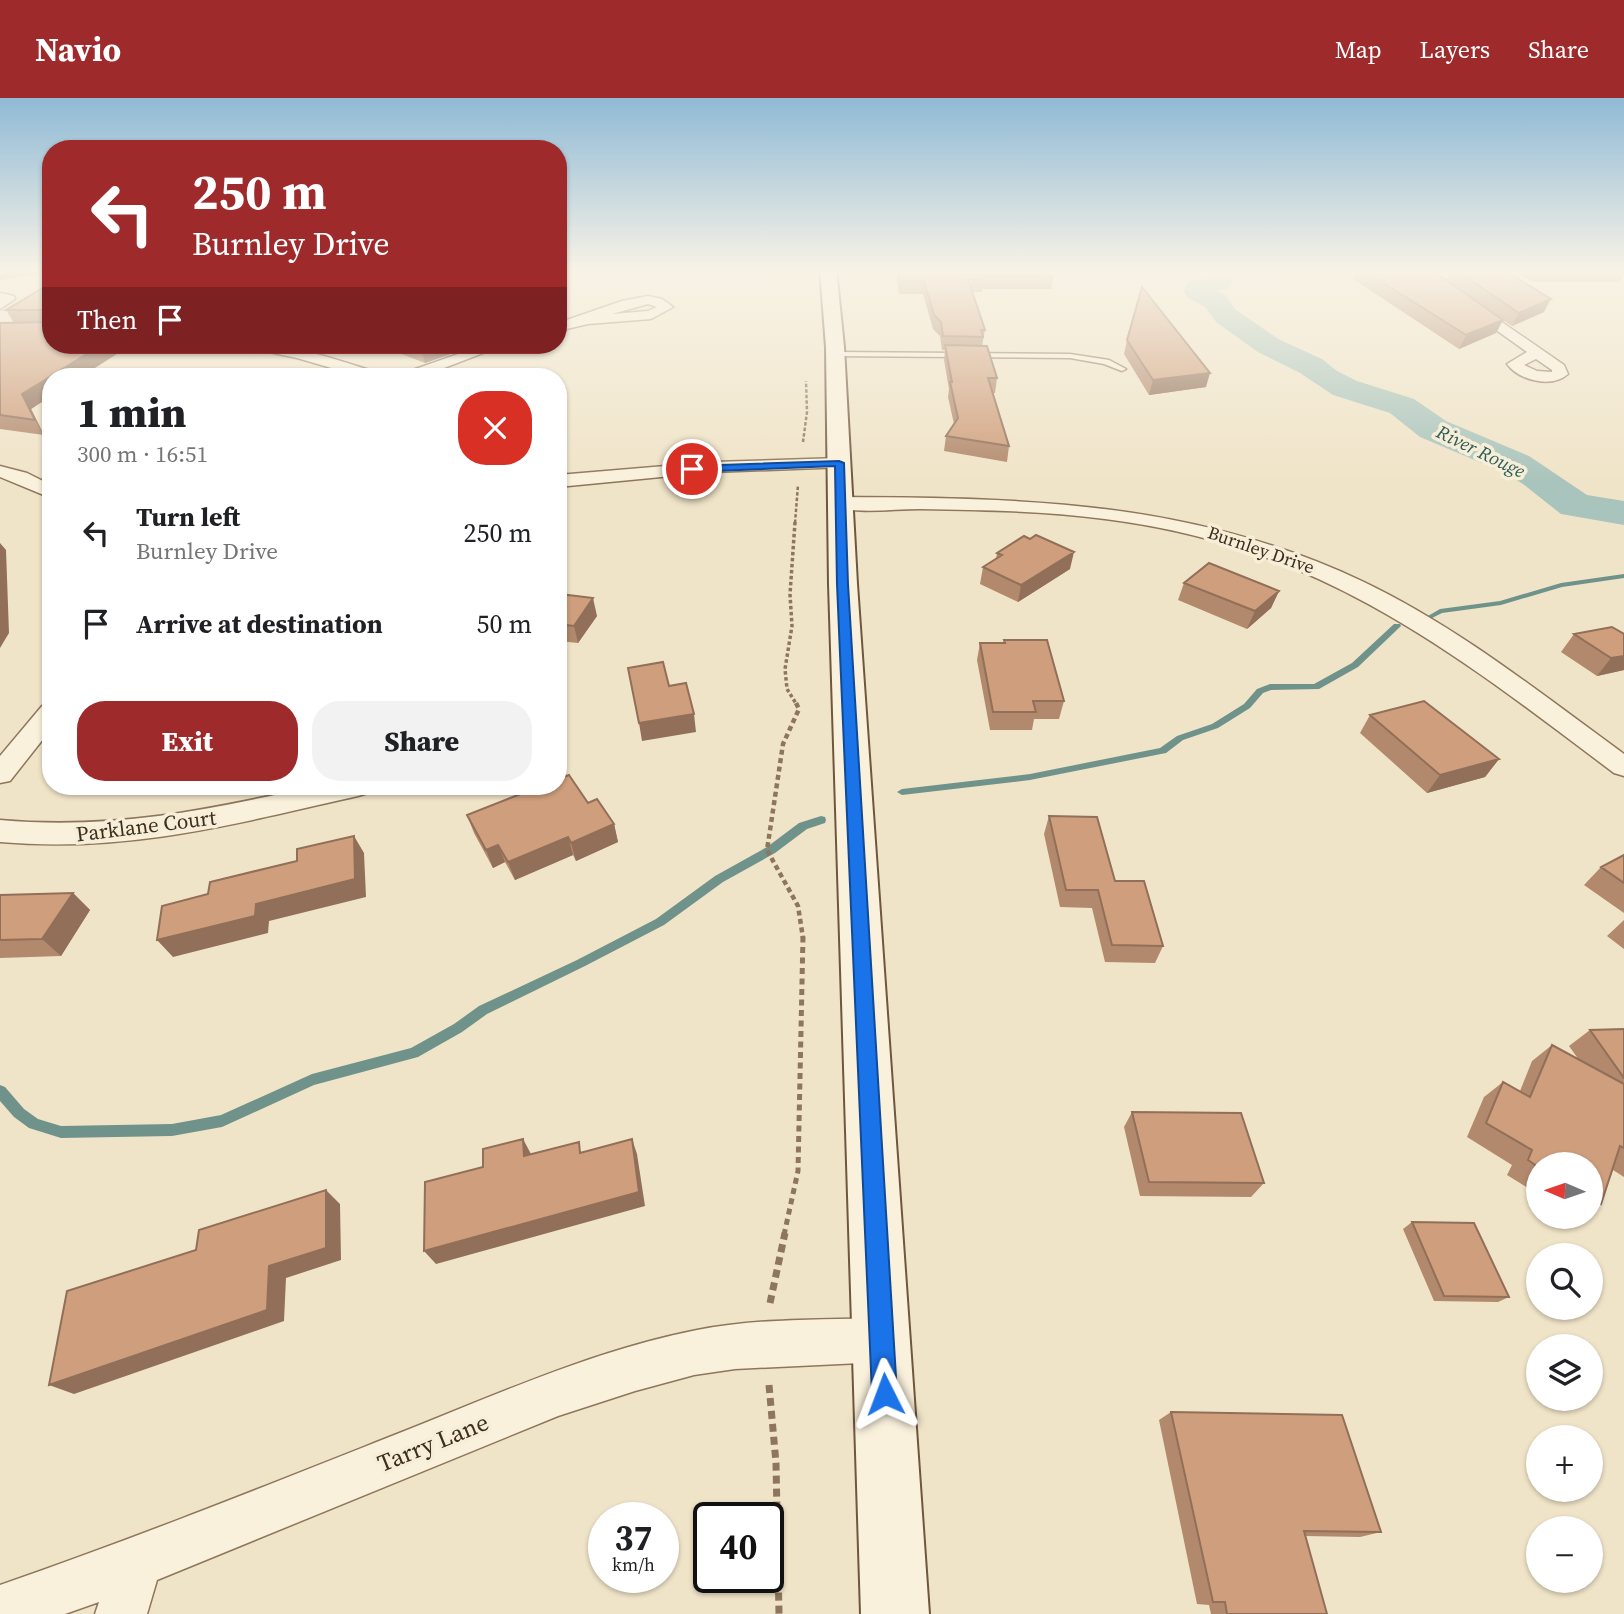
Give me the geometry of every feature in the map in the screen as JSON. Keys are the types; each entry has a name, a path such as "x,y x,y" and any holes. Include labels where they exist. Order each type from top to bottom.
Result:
{"street":[{"path":"823,340 821,364 841,483 842,584 895,1614"},
{"path":"1517,340 1536,353"},
{"path":"300,354 347,368"},
{"path":"432,368 471,354"},
{"name":"Burnley Drive","path":"567,480 676,470 841,483 962,503 1090,509 1181,523 1270,550 1357,586 1409,615 1468,654 1624,767"},
{"path":"0,471 42,488"},
{"path":"0,774 42,723"},
{"name":"Parklane Court","path":"0,831 62,836 121,833 205,820 293,795"},
{"name":"Tarry Lane","path":"0,1611 137,1563 558,1393 622,1373 713,1350 767,1344 882,1339"},
{"path":"121,1614 137,1563"}],"lane":[{"path":"821,364 1070,356 1106,362 1122,369"}],"path":[{"path":"803,444 807,412 821,364"},
{"path":"770,1304 798,1171 803,927 798,906 767,850 783,744 799,709 787,689 785,669 792,626 790,594 798,484"},
{"path":"769,1380 776,1463 779,1614"}],"building":[{"path":"0,340 42,340 42,354 86,354 64,368 42,368 42,382 22,394 35,420 0,415"},
{"path":"1127,340 1184,340 1210,373 1153,380"},
{"path":"945,345 987,346 997,378 988,378 1009,446 946,436 958,418"},
{"path":"1036,535 1074,552 1021,585 983,567 1002,555 997,553 1024,536 1030,539"},
{"path":"1209,563 1279,591 1255,611 1184,583"},
{"path":"567,595 593,598 574,626 567,625"},
{"path":"1612,627 1624,634 1624,656 1611,658 1574,634"},
{"path":"1004,640 1047,640 1064,701 1033,701 1036,712 993,712 980,643 1005,643"},
{"path":"663,662 669,686 686,683 694,714 639,723 628,668"},
{"path":"1424,701 1499,759 1440,775 1370,715"},
{"path":"567,776 588,803 597,799 614,824 571,843 568,837 508,862 498,845 486,850 467,815 518,795 567,795"},
{"path":"1049,816 1097,817 1115,881 1144,881 1163,946 1112,945 1098,890 1066,890"},
{"path":"354,836 355,879 256,904 255,916 157,940 162,906 208,894 210,882 297,861 297,849"},
{"path":"1624,855 1624,883 1601,867"},
{"path":"73,893 42,939 0,940 0,895"},
{"path":"1624,1029 1624,1078 1590,1030"},
{"path":"1552,1045 1624,1084 1624,1148 1620,1146 1603,1198 1603,1152 1531,1152 1532,1150 1486,1123 1503,1082 1530,1097"},
{"path":"1132,1112 1241,1113 1264,1183 1149,1182"},
{"path":"523,1139 524,1156 579,1142 580,1153 632,1139 639,1192 424,1251 425,1182 483,1167 483,1149"},
{"path":"326,1190 326,1248 269,1266 267,1310 49,1385 67,1291 196,1250 199,1230"},
{"path":"1412,1222 1474,1223 1509,1297 1444,1296"},
{"path":"1171,1412 1342,1415 1381,1532 1304,1531 1327,1614 1227,1614 1225,1602 1213,1602"}],"waterway":[{"name":"River Rouge","path":"1260,340 1311,366 1345,388 1402,406 1433,429 1516,464 1537,476 1575,505 1624,513"},
{"path":"1432,616 1440,611 1501,603 1561,585 1624,576"},
{"path":"902,792 1030,777 1163,751 1180,738 1215,726 1247,706 1260,691 1270,687 1316,687 1355,665 1397,626"},
{"path":"0,1091 19,1113 34,1124 61,1132 172,1130 222,1121 312,1080 414,1053 483,1010 660,922 719,879 771,850 803,826 821,820"}],"route":[{"path":"692,469 839,463 842,584 885,1394"}]}
